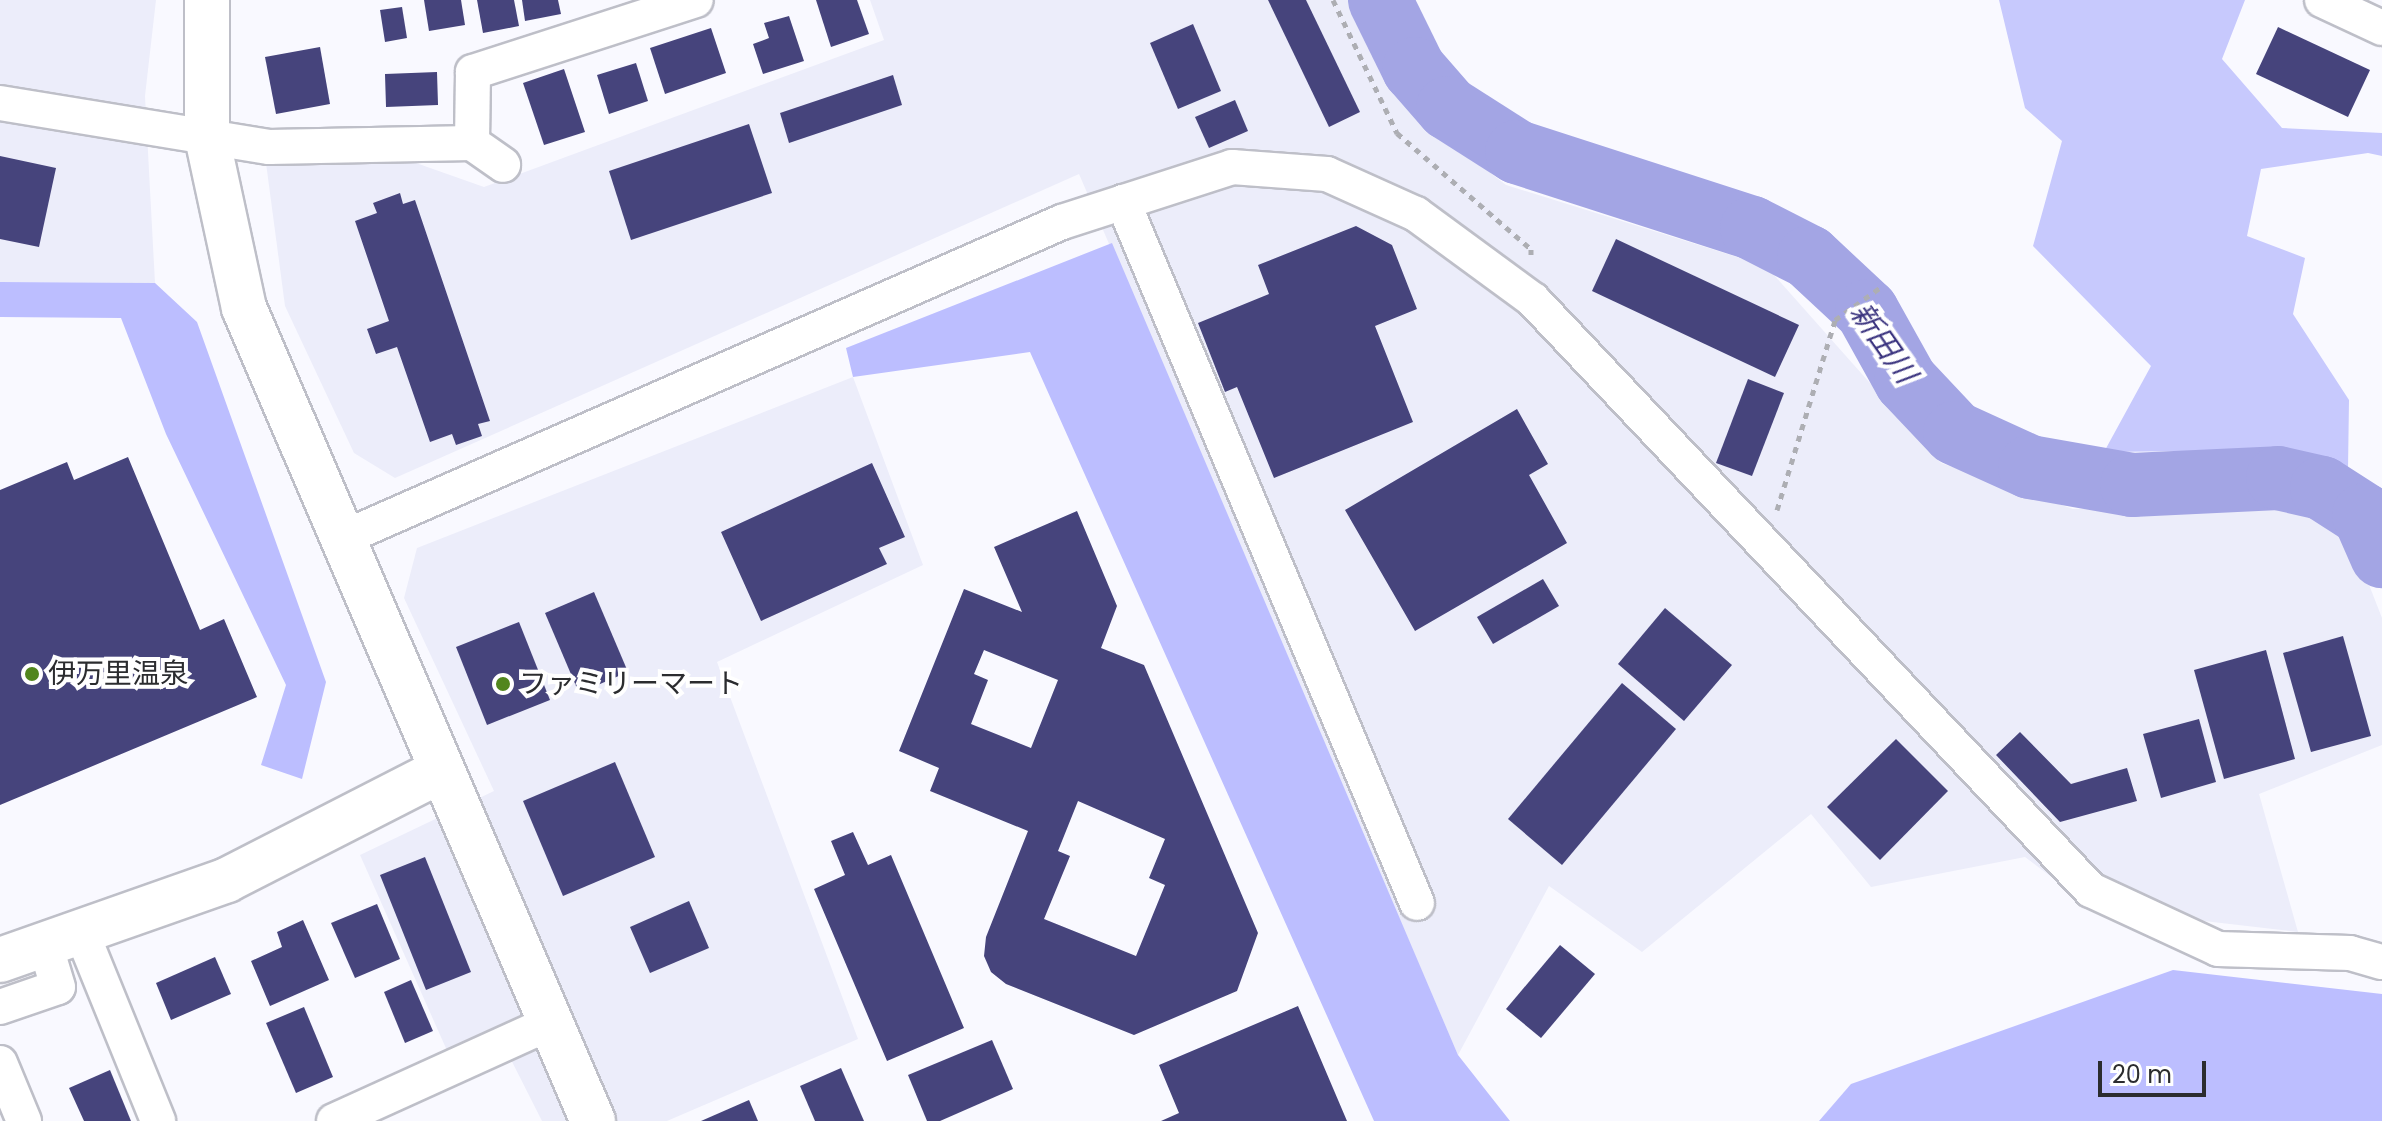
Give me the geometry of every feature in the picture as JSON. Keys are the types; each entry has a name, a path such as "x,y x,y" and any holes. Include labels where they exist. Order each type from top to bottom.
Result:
{"street":[{"path":"207,0 207,137 244,308 440,771 593,1121"},
{"path":"472,143 473,72 696,0"},
{"path":"2322,0 2382,28"},
{"path":"0,103 269,147 472,143 503,165"},
{"path":"343,538 1062,222 1232,167 1327,174 1416,214 1533,300 2091,890 2218,949 2350,953 2382,962"},
{"path":"1123,202 1417,903"},
{"path":"0,960 227,880 440,771"},
{"path":"0,1007 58,987 63,938"},
{"path":"63,938 158,1121"},
{"path":"334,1121 550,1023"},
{"path":"0,1063 24,1121"}],"path":[{"path":"1333,0 1397,133 1531,249 1533,300"},
{"path":"1766,548 1835,320 1881,287"}],"shaded area":[{"path":"0,0 156,0 145,96 155,283 0,282"},
{"path":"870,0 1359,0 1426,123 1506,185 1766,266 1941,463 2073,509 2298,505 2348,531 2382,618 2382,745 2259,794 2298,932 2092,908 2025,857 1871,887 1811,814 1642,952 1549,886 1458,1055 1079,174 395,478 354,453 285,306 266,163 399,157 484,187 884,40"},
{"path":"1999,0 2245,0 2222,59 2282,128 2382,133 2382,156 2368,153 2261,169 2247,236 2305,258 2293,314 2349,400 2348,469 2272,450 2104,452 2151,366 2033,246 2062,141 2025,108"},
{"path":"1112,243 1458,1055 1510,1121 1374,1121 1030,352 853,377 846,348"},
{"path":"0,282 155,283 197,322 326,682 302,779 261,765 286,685 166,434 121,318 0,317"},
{"path":"853,377 923,565 717,662 858,1039 667,1121 542,1121 498,1034 449,1055 360,855 494,791 404,598 417,548"},
{"path":"2173,970 2382,994 2382,1121 1819,1121 1851,1084"}],"building":[{"path":"424,0 461,0 465,25 429,31"},
{"path":"477,0 514,0 519,26 483,33"},
{"path":"522,0 558,0 561,14 525,21"},
{"path":"816,0 857,0 869,34 831,47"},
{"path":"1268,0 1306,0 1360,112 1329,127"},
{"path":"402,7 407,38 385,42 380,10"},
{"path":"789,16 804,61 763,74 753,44 769,38 764,23"},
{"path":"1193,24 1221,91 1178,109 1150,43"},
{"path":"2278,27 2370,70 2348,117 2256,74"},
{"path":"711,28 726,73 665,94 650,48"},
{"path":"320,47 330,104 276,114 265,57"},
{"path":"636,63 648,101 609,114 597,75"},
{"path":"564,69 585,132 544,145 523,83"},
{"path":"437,72 438,105 386,107 385,74"},
{"path":"893,75 902,105 789,143 780,113"},
{"path":"1235,100 1248,131 1209,148 1195,117"},
{"path":"749,124 772,193 631,240 609,171"},
{"path":"0,156 56,168 39,247 0,239"},
{"path":"400,193 403,204 415,200 490,421 478,424 482,436 456,445 452,434 430,442 397,347 376,354 367,329 389,321 355,221 377,213 373,203"},
{"path":"1356,226 1392,245 1417,309 1375,326 1413,422 1274,478 1237,387 1225,392 1198,323 1269,294 1258,265"},
{"path":"1616,239 1799,325 1775,377 1592,291"},
{"path":"1748,379 1784,393 1752,476 1716,463"},
{"path":"1517,409 1548,464 1529,475 1567,543 1415,631 1345,510"},
{"path":"128,457 200,630 224,619 257,697 0,805 0,490 67,462 74,480"},
{"path":"872,463 905,537 879,548 887,564 761,621 721,532"},
{"path":"1077,511 1117,606 1101,648 1144,665 1258,933 1237,991 1134,1035 1006,984 991,972 984,956 986,937 1028,831 930,791 939,768 899,751 964,589 1022,612 994,547","holes":["984,650 1058,680 1031,748 971,724 988,680 974,674","1078,801 1165,839 1149,878 1165,885 1136,956 1044,919 1070,856 1058,851"]},
{"path":"1543,579 1559,606 1493,644 1477,617"},
{"path":"594,592 628,672 579,693 545,613"},
{"path":"1665,608 1732,665 1684,721 1618,664"},
{"path":"519,622 550,700 487,725 456,647"},
{"path":"2343,636 2371,736 2311,752 2283,653"},
{"path":"2266,650 2295,759 2224,779 2194,670"},
{"path":"1622,683 1676,729 1562,865 1508,819"},
{"path":"2199,719 2216,782 2161,798 2143,734"},
{"path":"2020,732 2071,784 2127,768 2137,801 2060,822 1996,755"},
{"path":"1896,739 1948,791 1880,860 1827,807"},
{"path":"615,762 655,857 563,896 523,801"},
{"path":"853,832 868,865 891,855 964,1028 887,1061 814,889 845,875 831,841"},
{"path":"425,857 471,972 426,990 380,875"},
{"path":"689,901 709,948 650,973 630,927"},
{"path":"377,904 400,959 355,978 331,923"},
{"path":"303,920 329,980 270,1006 251,961 282,947 277,932"},
{"path":"1560,945 1595,974 1541,1038 1506,1009"},
{"path":"215,957 231,994 171,1020 156,983"},
{"path":"411,980 433,1031 405,1043 384,992"},
{"path":"1298,1006 1347,1121 1161,1121 1179,1113 1159,1065"},
{"path":"304,1007 333,1077 296,1093 266,1023"},
{"path":"992,1040 1013,1089 940,1121 927,1121 908,1075"},
{"path":"841,1068 864,1121 815,1121 800,1086"},
{"path":"110,1070 131,1121 84,1121 69,1088"},
{"path":"749,1100 758,1121 701,1121"}],"waterway":[{"name":"新田川","path":"1380,0 1414,69 1448,108 1517,152 1752,228 1809,257 1867,311 1906,381 1955,433 2030,467 2132,485 2278,478 2322,488 2364,515 2382,556"}],"place":[{"name":"伊万里温泉","path":"32,674"},
{"name":"ファミリーマート","path":"503,684"}]}
